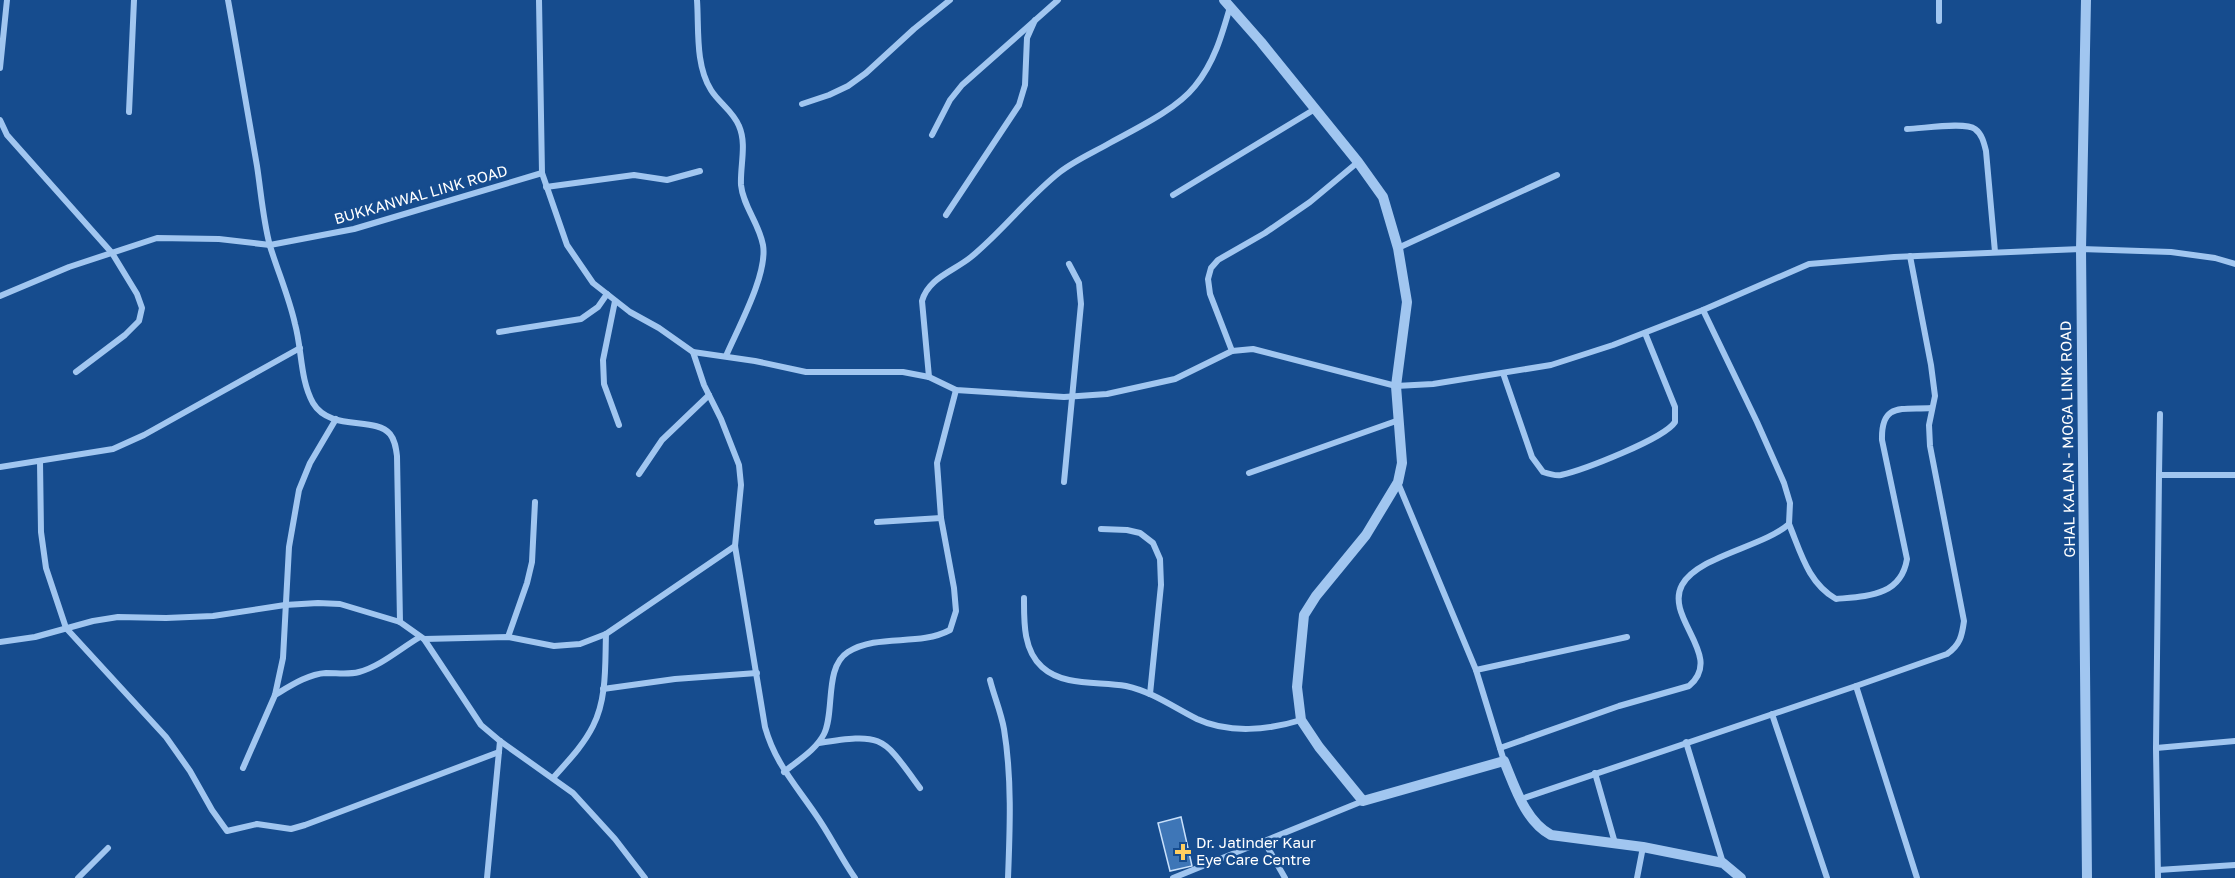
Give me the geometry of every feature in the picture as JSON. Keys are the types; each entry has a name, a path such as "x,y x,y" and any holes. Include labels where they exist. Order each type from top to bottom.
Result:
{"street":[{"path":"0,68 7,0"},
{"path":"129,112 134,0"},
{"path":"228,0 270,245 287,294 307,388 314,405 327,416 384,429 391,435 395,444 400,622"},
{"path":"539,0 542,173 567,245 593,283 630,312 659,328 693,352 726,356 806,372 903,372 930,377 956,390 1072,397 1107,394 1175,379 1232,351 1253,349 1396,386 1433,384 1551,365 1645,333 1809,264 1910,256 2080,249 2170,252 2214,258 2235,264"},
{"path":"697,0 700,56 704,74 711,89 735,116 741,128 743,143 741,186 744,200 763,246 763,263 759,278 726,356"},
{"path":"802,104 848,86 867,73 914,29 950,0"},
{"path":"932,135 950,100 962,85 1058,0"},
{"path":"1939,0 1939,21"},
{"name":"GHAL KALAN - MOGA LINK ROAD","path":"2086,0 2080,249 2087,878"},
{"path":"930,377 922,301 925,291 933,282 969,259 992,240 1061,171 1170,107 1194,88 1208,68 1221,39 1227,4"},
{"path":"1227,4 1358,162 1383,197 1398,248 1407,302 1396,386 1402,463 1398,482 1366,535 1316,596 1304,615 1297,687 1301,720 1319,747 1363,801"},
{"path":"946,215 1019,105 1025,85 1027,38 1035,20"},
{"path":"1173,195 1315,109"},
{"path":"0,120 7,135 112,253 137,294 142,308 139,321 125,335 76,372"},
{"path":"1907,129 1965,125 1975,128 1982,138 1986,151 1995,252"},
{"path":"1232,351 1210,294 1208,279 1211,268 1218,260 1265,233 1310,201 1358,162"},
{"path":"546,187 634,175 667,180 700,171"},
{"name":"BUKKANWAL LINK ROAD","path":"0,296 69,267 157,238 219,240 270,245 354,229 542,173"},
{"path":"1398,248 1557,175"},
{"path":"1521,799 1856,686 1947,654 1955,649 1961,640 1964,621 1930,446 1931,408 1935,396 1910,256"},
{"path":"1064,482 1082,304 1079,283 1069,264"},
{"path":"499,332 581,319 598,307 607,294"},
{"path":"615,301 603,360 604,384 619,425"},
{"path":"1703,310 1784,483 1790,503 1789,524 1812,577 1822,591 1836,599 1882,592 1898,584 1905,573 1907,559 1882,440 1881,425 1893,410 1931,408"},
{"path":"1503,373 1532,457 1544,472 1560,475 1621,453 1664,433 1675,422 1674,407 1645,333"},
{"path":"0,467 113,449 144,435 300,348"},
{"path":"693,352 740,465 741,485 735,546 765,727 771,748 784,772 817,816 855,878"},
{"path":"784,772 819,743 825,731 834,675 845,654 871,642 927,638 950,630 956,611 954,588 940,518 937,462 956,390"},
{"path":"639,474 662,440 709,395"},
{"path":"2158,878 2156,748 2160,414"},
{"path":"243,768 275,695 283,658 289,547 299,490 310,463 336,419"},
{"path":"1249,472 1399,420"},
{"path":"40,462 40,532 46,568 66,628 166,737 227,831 256,824 291,829 305,825 499,752"},
{"path":"2159,475 2235,475"},
{"path":"1398,482 1476,670 1504,761 1533,821 1551,835 1643,847 1723,863 1741,878"},
{"path":"508,637 528,583 532,562 535,502"},
{"path":"877,522 940,518"},
{"path":"1500,748 1619,706 1689,686 1696,680 1701,670 1699,654 1678,597 1682,585 1689,576 1707,564 1772,536 1789,524"},
{"path":"1101,529 1140,533 1153,543 1160,559 1161,585 1150,694"},
{"path":"275,695 312,676 326,673 340,675 358,673 422,638 508,637 554,646 580,644 606,634 735,546"},
{"path":"1024,598 1024,628 1033,655 1046,670 1063,679 1126,686 1150,694 1198,719 1221,726 1269,728 1301,720"},
{"path":"0,642 35,637 118,617 213,616 285,605 340,604 400,622 422,638 481,725 573,793 615,839 645,878"},
{"path":"553,778 584,742 601,705 606,634"},
{"path":"1476,670 1628,637"},
{"path":"603,689 675,679 757,673"},
{"path":"990,680 1004,726 1009,760 1008,878"},
{"path":"1856,686 1917,878"},
{"path":"1772,714 1827,878"},
{"path":"819,743 855,737 872,738 883,742 920,788"},
{"path":"487,878 500,741"},
{"path":"2156,748 2235,741"},
{"path":"1686,742 1723,863"},
{"path":"1173,878 1363,801 1504,761"},
{"path":"1595,773 1615,843"},
{"path":"1264,842 1285,878"},
{"path":"1637,878 1643,847"},
{"path":"78,878 108,848"},
{"path":"2158,870 2235,865"}],"building":[{"path":"1181,817 1192,866 1170,871 1158,823"}],"place":[{"name":"Dr. Jatinder Kaur Eye Care Centre","path":"1183,852"}]}
